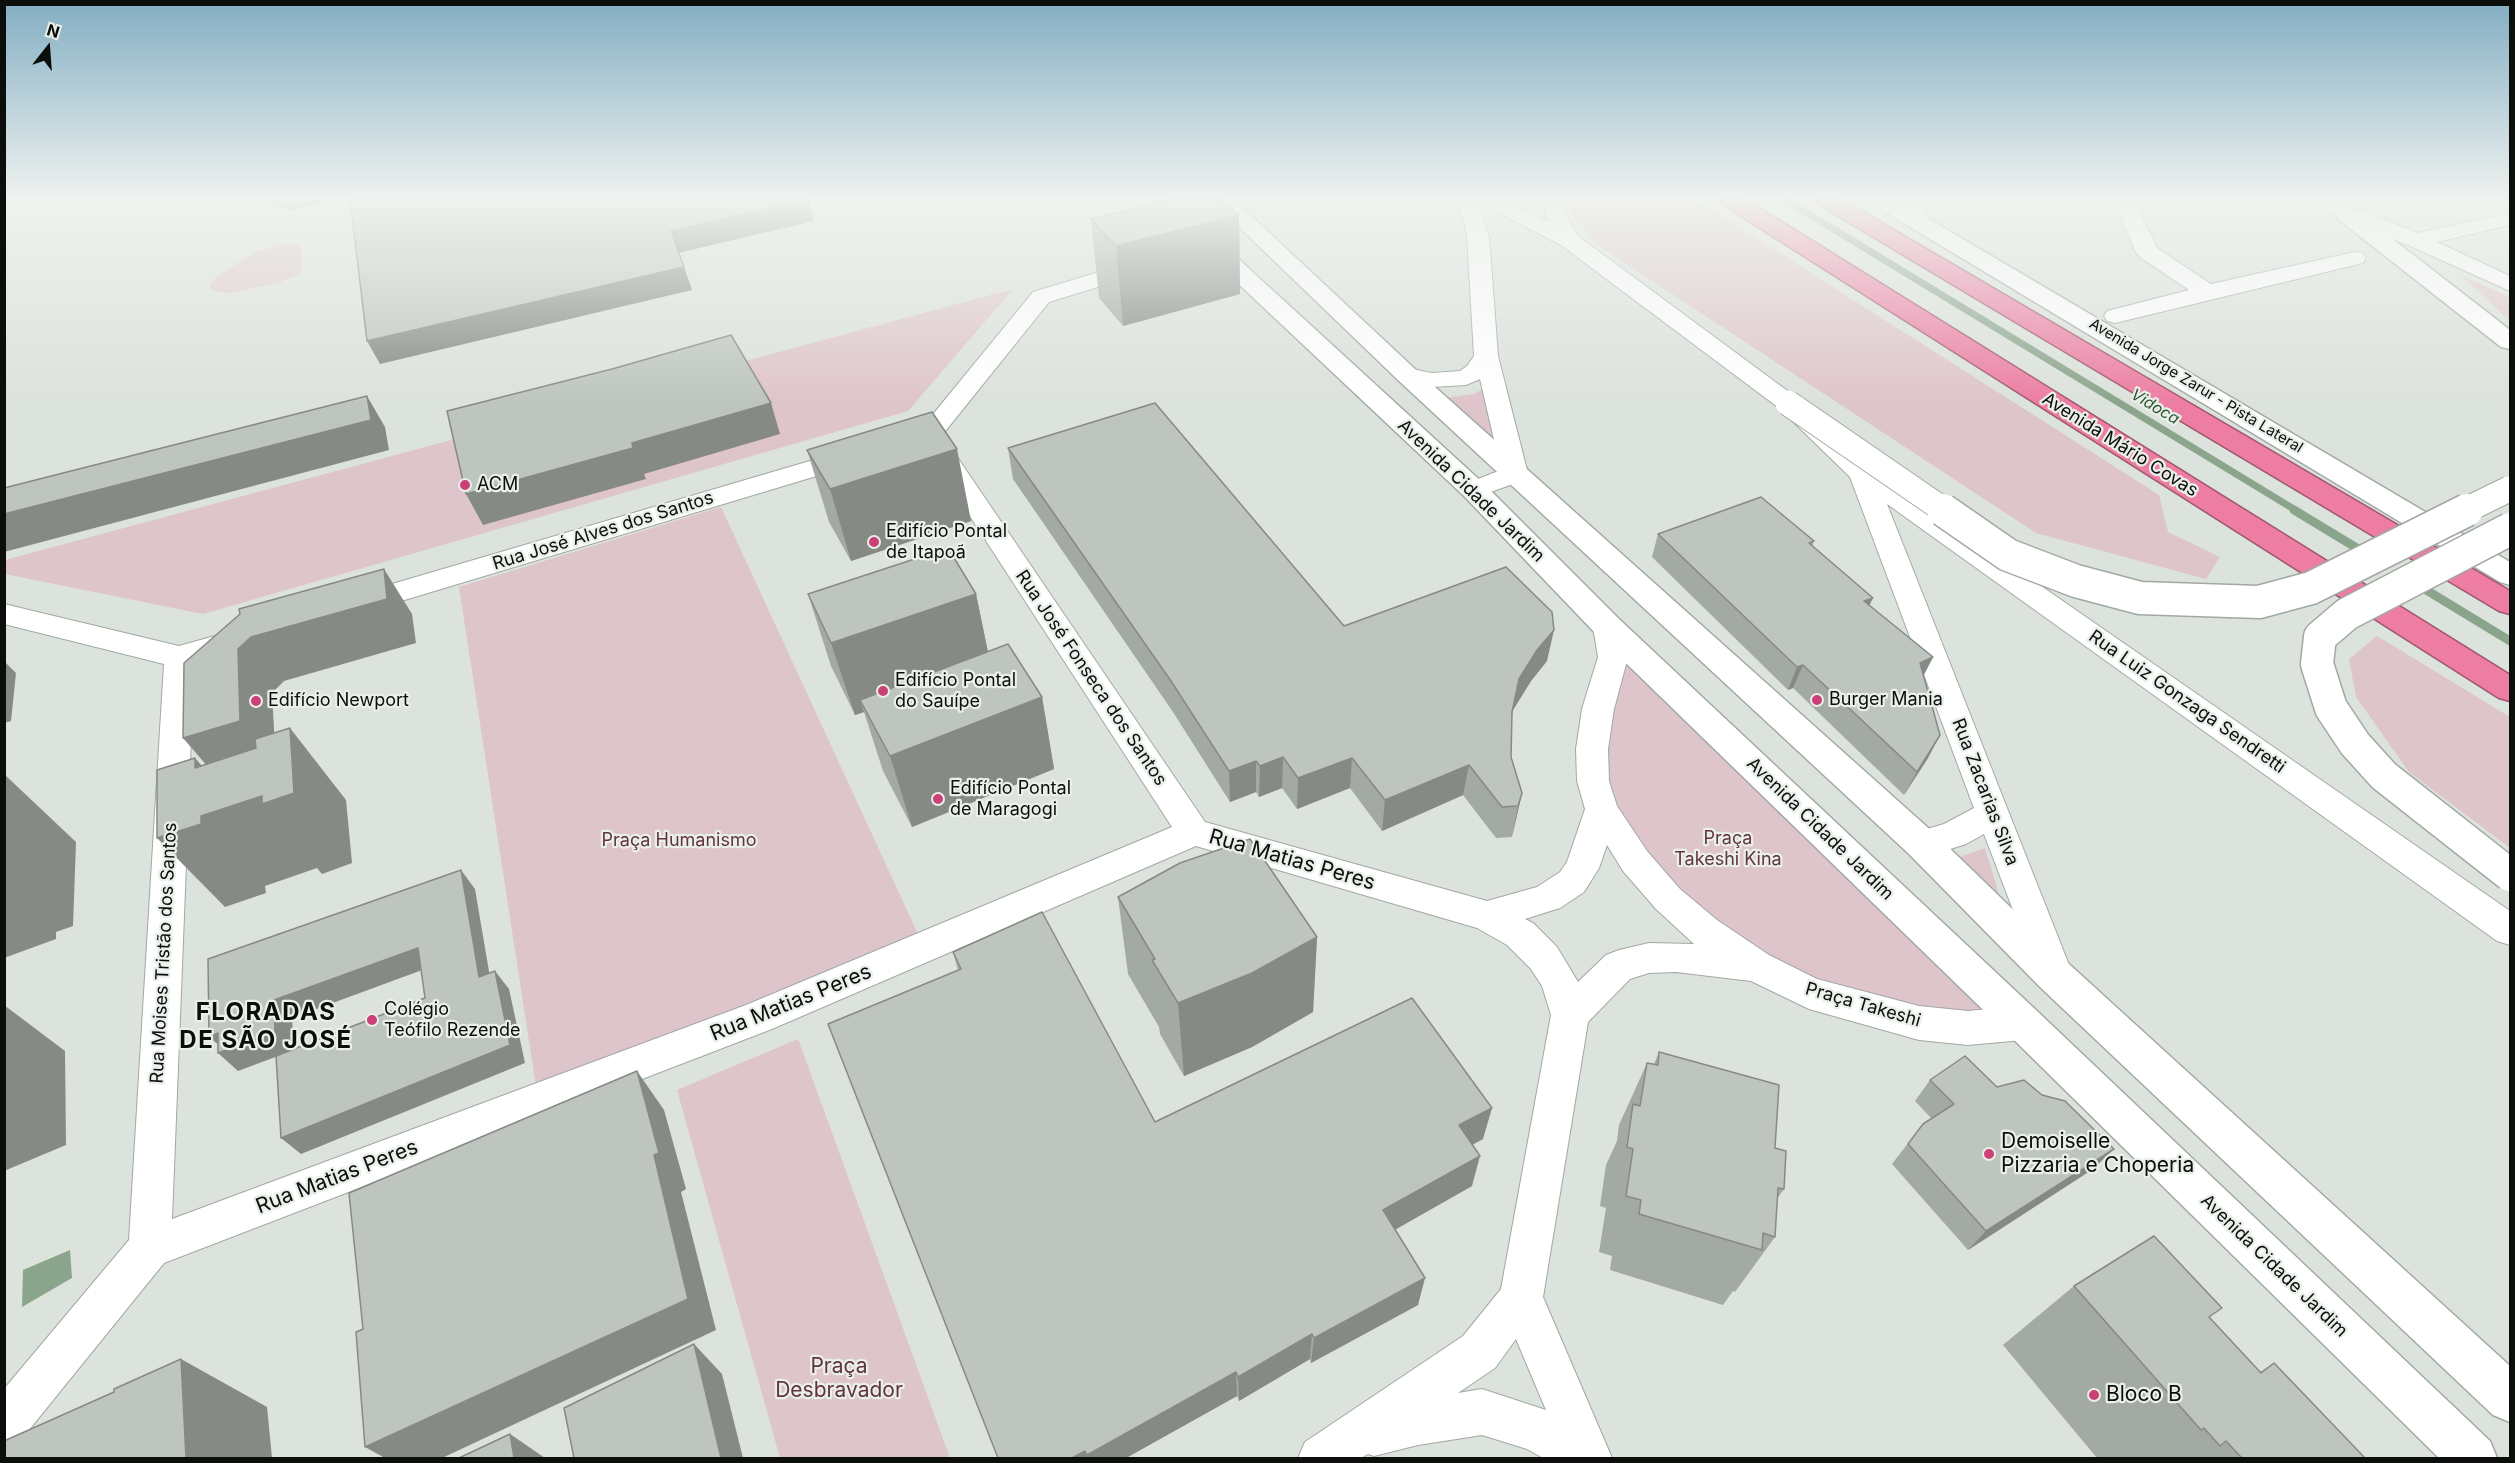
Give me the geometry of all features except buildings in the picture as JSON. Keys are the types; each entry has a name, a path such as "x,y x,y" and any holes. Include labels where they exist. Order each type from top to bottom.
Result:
{"highway":[{"name":"Avenida Mário Covas","path":"1839,267 2511,690"},
{"path":"1941,267 2511,604"}],"main road":[{"name":"Avenida Cidade Jardim","path":"1195,267 1474,490 1608,627 2023,1023 2473,1458"},
{"path":"1293,267 1407,375 1922,844 2055,976 2511,1398"},
{"name":"Avenida Jorge Zarur - Pista Lateral","path":"1996,267 2511,575"},
{"path":"2415,267 2511,342"},
{"path":"1788,403 2008,555 2076,581 2140,598 2259,602 2311,588 2510,489"},
{"path":"2511,529 2346,614 2320,637 2317,664 2331,708 2355,744 2377,768 2511,875"}],"street":[{"path":"930,434 1041,297 1149,267"},
{"path":"1474,490 1515,474 1486,356 1480,267"},
{"name":"Rua Luiz Gonzaga Sendretti","path":"1606,267 1788,403 1862,474 2511,930"},
{"path":"2170,267 2207,292"},
{"path":"2115,316 2315,267"},
{"path":"2475,267 2511,284"},
{"path":"1407,375 1432,380 1466,378 1476,371 1486,356"},
{"name":"Rua José Alves dos Santos","path":"340,609 930,434"},
{"name":"Rua José Fonseca dos Santos","path":"930,434 1194,832"},
{"name":"Rua Zacarias Silva","path":"1862,474 2055,976"},
{"path":"4,614 179,657 260,633"},
{"name":"Praça Takeshi","path":"1608,627 1613,657 1598,709 1592,749 1593,781 1602,809 1635,861 1668,899 1704,932 1756,966 1809,993 1919,1023 1968,1028 2023,1023"},
{"name":"Rua Moises Tristão dos Santos","path":"150,1248 179,657"},
{"path":"1487,916 1548,898 1572,882 1582,868 1602,809"},
{"path":"1922,844 1954,835 1993,813"},
{"name":"Rua Matias Peres","path":"4,1425 150,1248 759,1017 1194,832 1487,916 1520,934 1544,958 1559,980 1570,1015"},
{"path":"1337,1448 1479,1352 1521,1298 1570,1015 1619,966 1648,958 1676,957 1756,966"},
{"path":"1521,1298 1587,1458"},
{"path":"1337,1448 1418,1422 1482,1412 1537,1429 1587,1458"}],"green space":[{"path":"231,267 302,267 295,276 278,283 229,293 214,291 209,286 216,277"},
{"path":"1631,267 1802,267 2159,495 2168,532 2220,557 2206,579 2036,533"},
{"path":"2460,275 2510,297 2510,321 2495,307"},
{"name":"ACM","path":"1013,289 908,411 203,614 5,574 5,560"},
{"path":"1483,389 1494,446 1446,398 1474,394"},
{"name":"Praça Humanismo","path":"721,507 918,934 537,1093 459,587"},
{"name":"Praça Takeshi Kina","path":"1608,627 2023,1023 1809,993 1635,861 1592,749"},
{"path":"2377,636 2510,717 2510,848 2409,772 2356,697 2349,659"},
{"path":"1985,848 2004,911 1946,862"},
{"name":"Praça Desbravador","path":"798,1039 950,1458 780,1458 677,1090"}],"shaded area":[{"path":"70,1250 72,1278 22,1307 23,1270"}],"waterway":[{"name":"Vidoca","path":"1896,267 2297,511"},
{"name":"Vidoca","path":"2294,510 2365,553"},
{"name":"Vidoca","path":"2418,585 2510,641"}],"place":[{"name":"ACM","path":"465,485"},
{"name":"Edifício Pontal de Itapoã","path":"874,542"},
{"name":"Edifício Pontal do Sauípe","path":"883,691"},
{"name":"Burger Mania","path":"1817,700"},
{"name":"Edifício Newport","path":"256,701"},
{"name":"Edifício Pontal de Maragogi","path":"938,799"},
{"name":"Colégio Teófilo Rezende","path":"372,1020"},
{"name":"Demoiselle Pizzaria e Choperia","path":"1989,1154"},
{"name":"Bloco B","path":"2094,1395"}],"district":[{"name":"FLORADAS DE SÃO JOSÉ","path":"266,1027"}]}
